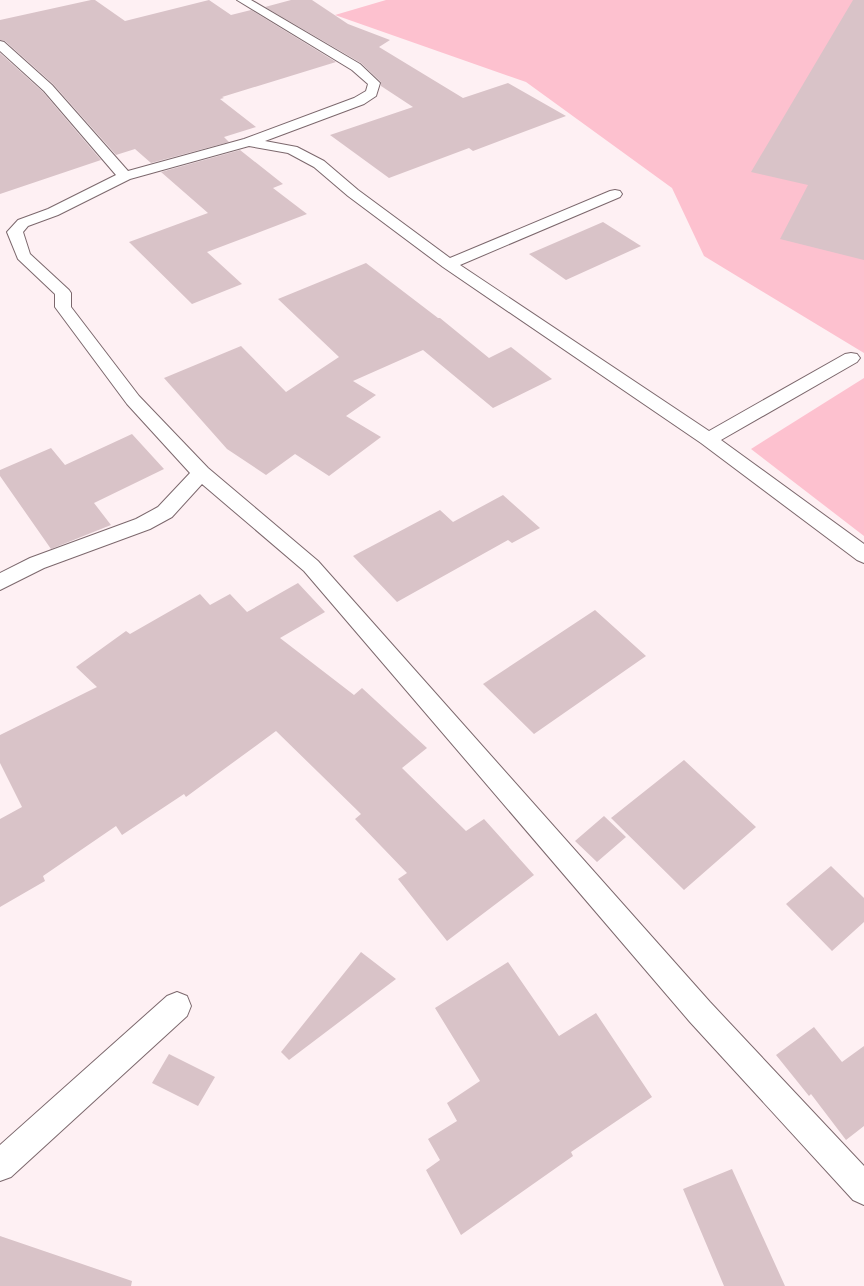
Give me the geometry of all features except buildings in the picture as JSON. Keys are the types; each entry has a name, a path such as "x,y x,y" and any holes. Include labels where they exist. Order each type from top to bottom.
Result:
{"street":[{"path":"243,0 356,67 374,83 372,93 359,102 249,142 125,176 53,212 23,223 15,232 23,256 63,293 63,307 133,400 200,473 311,566 700,1012 864,1189"},
{"path":"0,45 48,88 84,131 125,176"},
{"path":"249,142 292,150 319,164 400,229 448,264 708,439 864,555"},
{"path":"448,264 615,194"},
{"path":"708,439 851,358"},
{"path":"0,582 37,563 143,524 164,512 200,473"},
{"path":"0,1166 177,1006"}],"shaded area":[{"path":"386,0 864,0 864,353 704,256 672,188 526,82 335,15"},
{"path":"864,378 864,536 751,449"}]}
